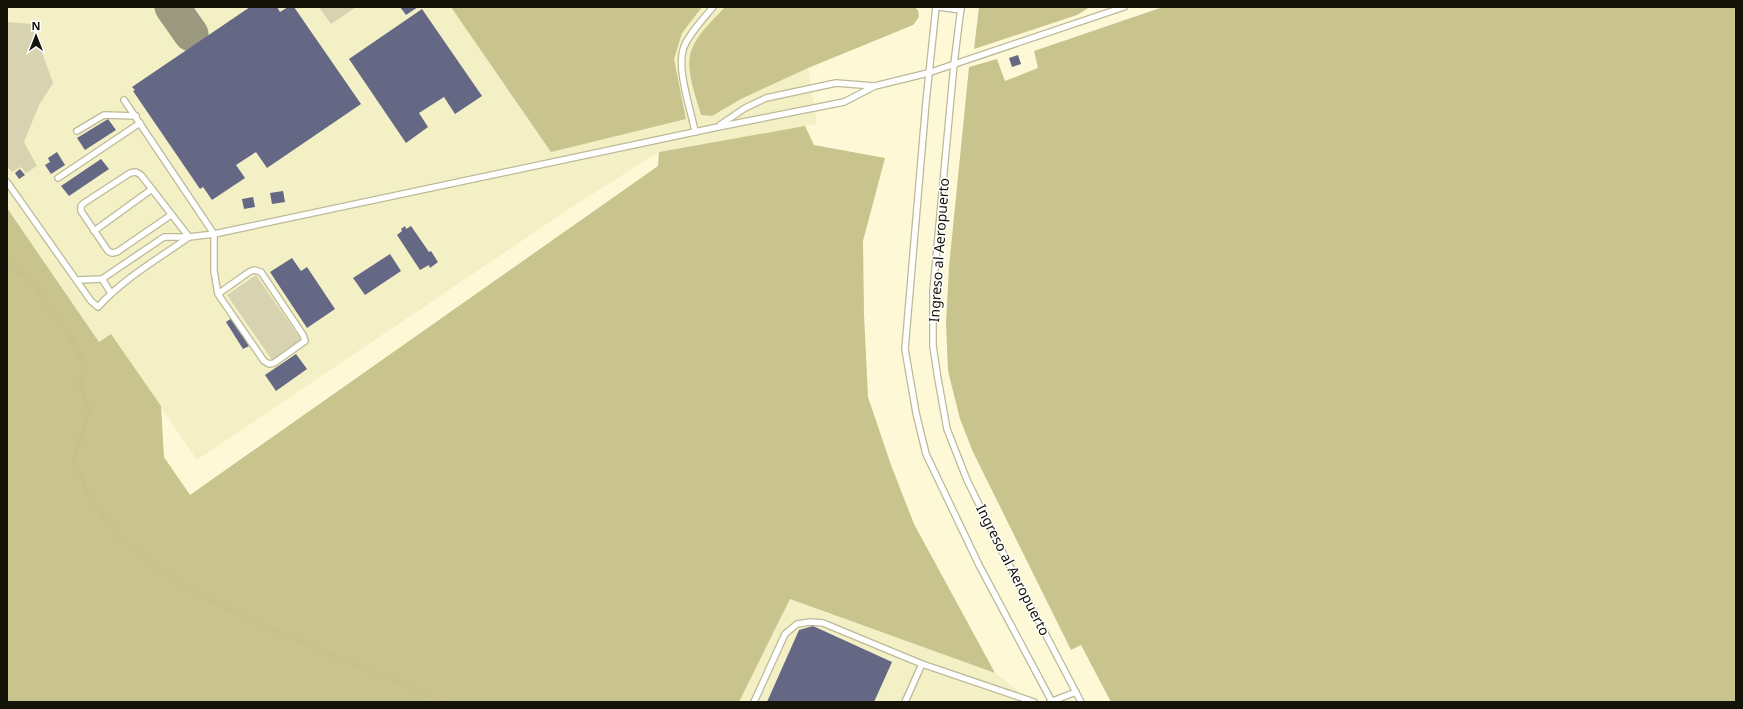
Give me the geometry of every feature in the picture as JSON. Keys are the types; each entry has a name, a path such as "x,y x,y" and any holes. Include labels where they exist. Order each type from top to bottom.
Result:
{"lane":[{"path":"695,132 682,75 683,50 695,30 713,7"},
{"name":"Ingreso al Aeropuerto","path":"936,7 928,73 905,349 916,413 926,454 979,565 1051,702"},
{"path":"940,7 961,9"},
{"path":"77,280 102,279 164,237 189,237 214,234 718,127 844,102 875,86 928,73 1124,7"},
{"name":"Ingreso al Aeropuerto","path":"961,9 954,64 933,291 933,346 947,429 967,480 999,547 1081,702"},
{"path":"718,127 745,108 766,98 836,83 875,86"},
{"path":"124,100 214,234 214,271 218,294 264,361 269,364 274,363 305,341 303,335 261,272 254,270 249,272 218,294"},
{"path":"78,131 104,114 136,116"},
{"path":"58,178 140,123"},
{"path":"171,215 117,252 112,253 108,251 94,231 81,211 81,206 130,173 136,172 141,175 189,237"},
{"path":"7,182 91,301 98,307 111,293 189,237"},
{"path":"94,231 152,189"},
{"path":"102,279 111,293"},
{"path":"754,702 785,634 797,624 810,622 823,623 922,664 1034,702"},
{"path":"905,702 922,664"},
{"path":"1051,702 1076,692"}],"shaded area":[{"path":"7,7 914,7 918,10 919,17 913,25 808,68 817,124 659,152 575,205 197,460 111,334 99,342 7,208"},
{"path":"319,7 356,7 331,24"},
{"path":"451,7 702,7 682,33 674,59 686,119 551,152"},
{"path":"725,7 914,7 918,10 919,17 913,25 808,68 741,99 712,116 701,115 690,75 689,67 691,51 701,33"},
{"path":"979,7 1090,7 1077,15 974,49"},
{"path":"1163,7 1736,7 1736,702 1111,702 1081,645 1071,650 973,452 960,419 948,371 946,323 949,267 969,67 997,59 1005,81 1038,68 1034,51"},
{"path":"7,22 32,24 53,83 39,105 24,142 37,166 26,173 21,167 12,172 7,167"},
{"path":"805,126 814,145 885,158 863,241 864,314 868,397 891,465 914,524 995,673 790,599 739,702 7,702 7,208 99,342 111,334 161,406 164,457 190,495 658,166 659,152"},
{"path":"256,275 301,340 272,360 227,295"},
{"path":"790,599 995,673 1033,702 739,702"}],"building":[{"path":"250,7 277,7 280,12 288,7 294,7 361,104 267,168 256,152 236,165 245,178 212,200 203,187 200,189 133,91 135,90 132,87"},
{"path":"400,7 418,7 406,15"},
{"path":"422,9 482,96 455,114 444,97 419,113 428,127 406,143 349,59"},
{"path":"1018,55 1021,64 1012,67 1009,58"},
{"path":"108,119 116,130 85,150 77,138"},
{"path":"57,152 65,165 51,174 45,165 50,162 48,158"},
{"path":"101,159 109,169 69,196 61,186"},
{"path":"20,169 25,175 19,179 15,173"},
{"path":"283,191 285,202 272,204 270,193"},
{"path":"253,197 255,207 244,209 242,199"},
{"path":"405,226 406,229 411,226 429,252 431,251 438,262 430,268 429,265 420,270 397,235"},
{"path":"390,254 401,271 365,295 353,278"},
{"path":"292,258 301,271 307,267 335,309 307,328 270,272"},
{"path":"232,318 249,346 243,349 226,322"},
{"path":"296,354 307,369 276,391 265,375"},
{"path":"813,626 892,662 874,702 767,702 799,630"}],"waterway":[{"path":"7,257 8,267 28,277 71,338 86,368 80,384 89,410 74,461 90,498 120,538 164,573 221,606 441,702"}],"taxiway":[{"path":"172,7 191,34"}]}
